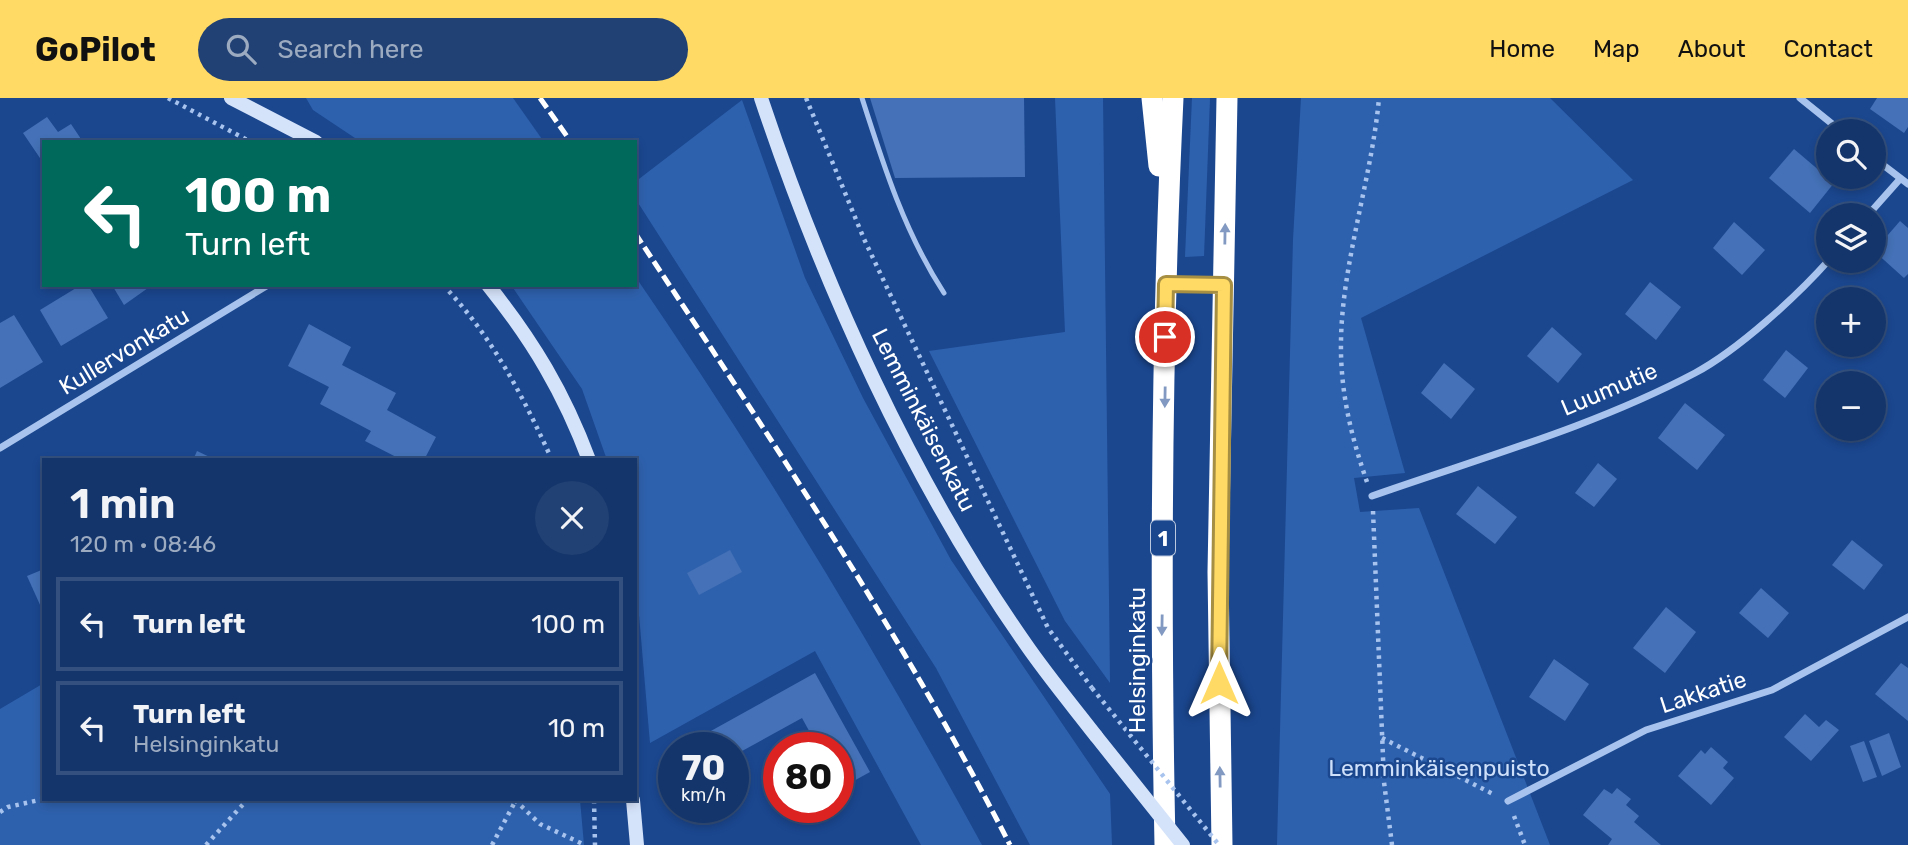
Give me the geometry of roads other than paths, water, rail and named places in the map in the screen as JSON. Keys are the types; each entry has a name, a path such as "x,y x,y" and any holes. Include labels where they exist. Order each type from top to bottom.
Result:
{"highway":[{"path":"1152,98 1166,231"},
{"name":"Helsinginkatu","path":"1165,845 1162,682 1166,231 1173,98"},
{"path":"1220,845 1218,572 1227,98"}],"street":[{"path":"231,98 312,140"},
{"name":"Lemminkäisenkatu","path":"761,98 820,264 915,459 999,603 1096,736 1183,845"},
{"path":"1800,98 1826,119"},
{"path":"1886,168 1908,184"},
{"path":"1879,203 1900,179"},
{"name":"Luumutie","path":"1372,496 1612,412 1697,372 1730,350 1816,272"},
{"name":"Kullervonkatu","path":"0,448 265,287"},
{"path":"490,287 527,333 548,368 575,420 588,458"},
{"name":"Lakkatie","path":"1508,801 1646,730 1772,690 1908,617"},
{"path":"633,801 637,845"}],"lane":[{"path":"862,98 892,193 922,259 944,293"},
{"path":"1166,284 1224,285"}],"railway":[{"path":"540,98 570,140"},
{"path":"637,236 783,458 878,610 1010,845"}],"park label":[{"name":"Lemminkäisenpuisto","path":"1439,768"}]}
